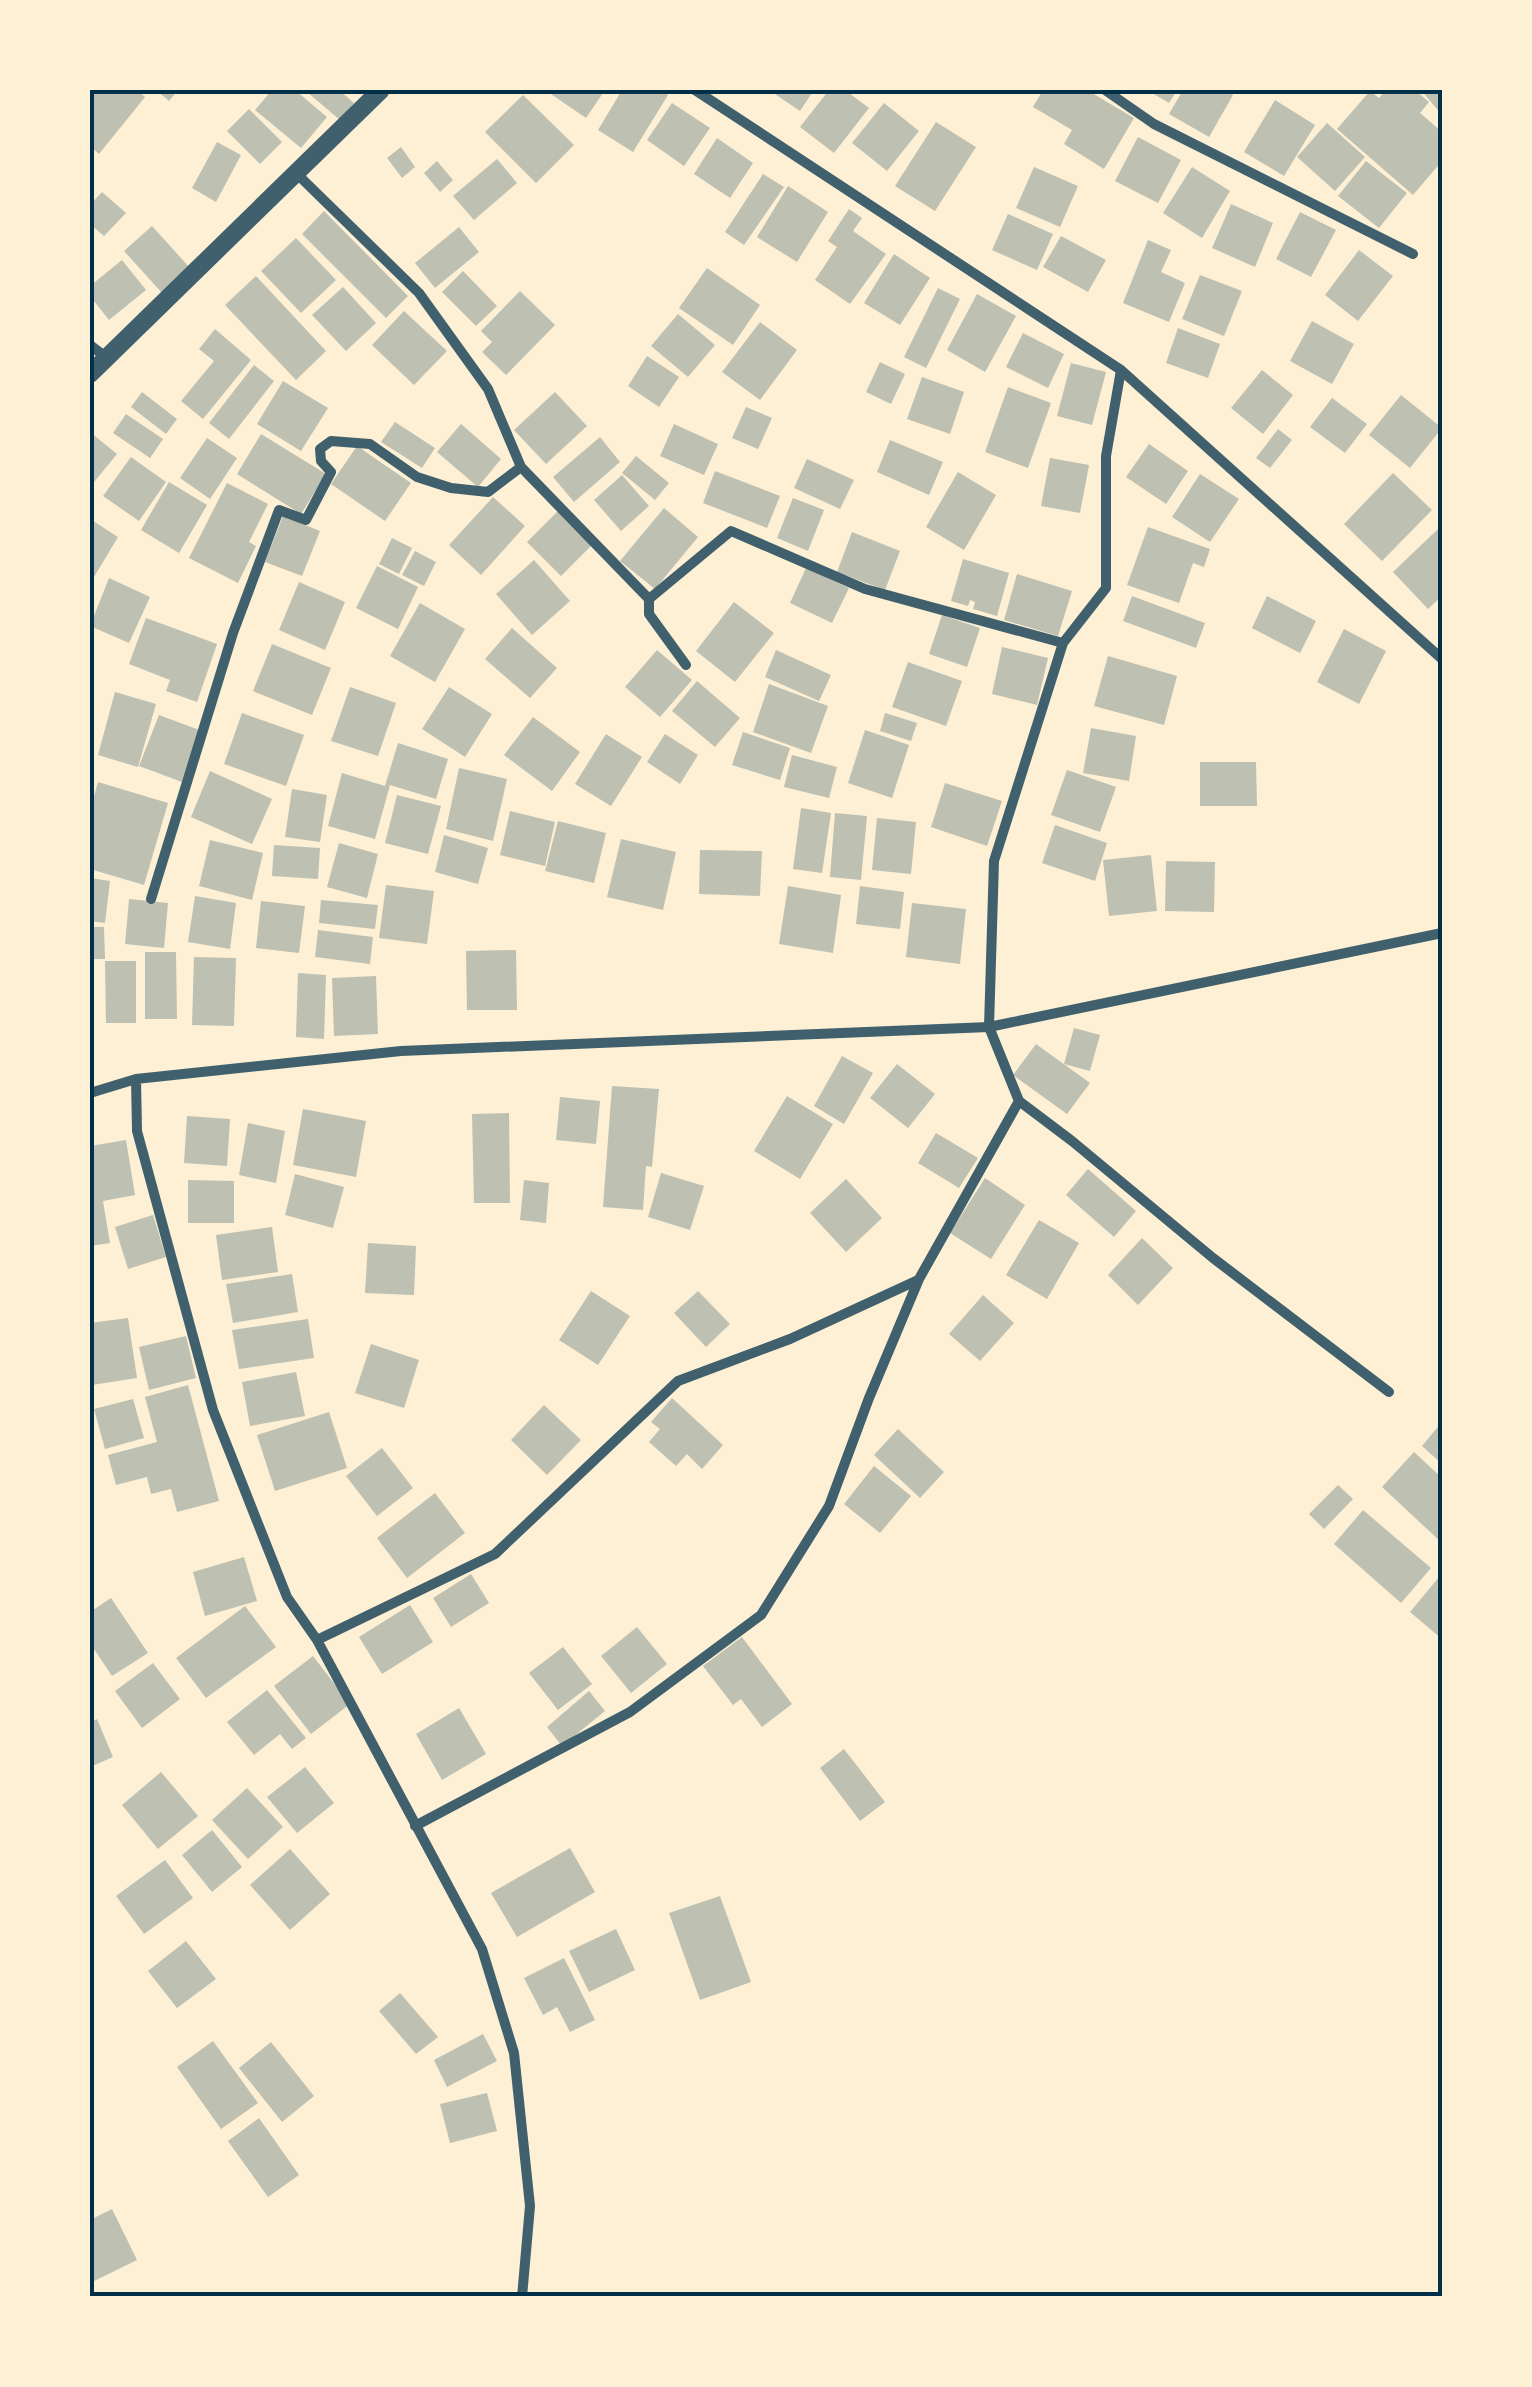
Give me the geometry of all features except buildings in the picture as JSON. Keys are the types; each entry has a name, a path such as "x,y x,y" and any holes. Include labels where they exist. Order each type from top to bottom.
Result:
{"street":[{"path":"90,374 381,90"},
{"path":"695,90 1120,370 1442,659"},
{"path":"1104,90 1154,124 1412,254"},
{"path":"297,174 419,293 488,389 521,467 649,598 648,614 686,665"},
{"path":"90,345 106,358"},
{"path":"1120,370 1106,456 1106,588 1062,642 994,861 988,1027 1018,1101 1213,1258 1389,1392"},
{"path":"151,899 233,633 279,510 306,520 330,472 321,462 320,449 331,441 370,444 417,477 452,488 488,492 521,467"},
{"path":"649,598 732,532 864,588 1062,642"},
{"path":"90,1093 136,1079 401,1050 988,1027 1442,933"},
{"path":"136,1079 137,1132 213,1410 288,1598 318,1640 482,1949 514,2053 530,2206 522,2297"},
{"path":"415,1826 630,1712 761,1614 829,1506 918,1279 1018,1101"},
{"path":"318,1640 495,1554 678,1382 790,1339 918,1279"}]}
